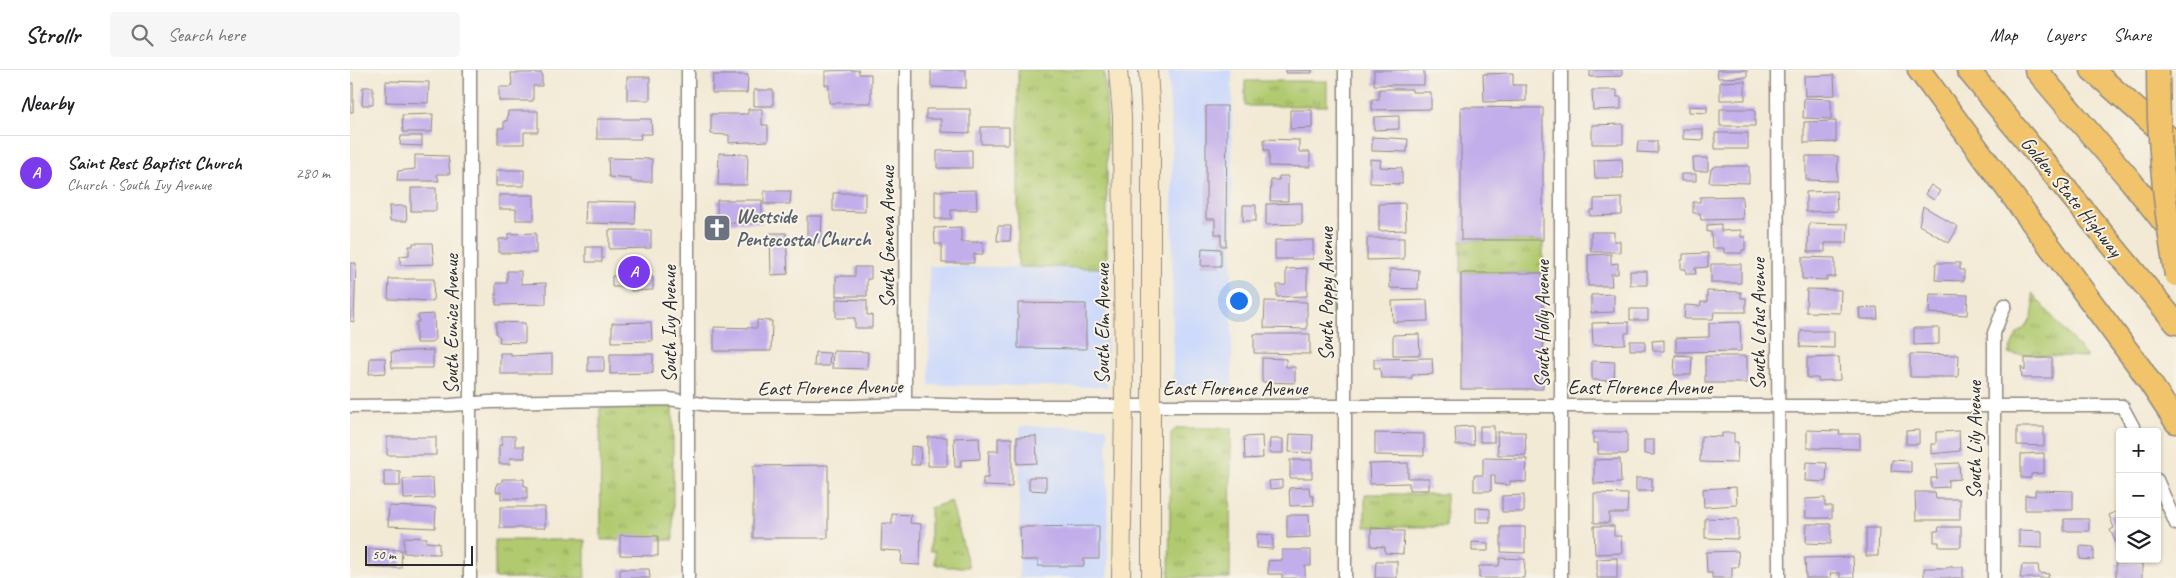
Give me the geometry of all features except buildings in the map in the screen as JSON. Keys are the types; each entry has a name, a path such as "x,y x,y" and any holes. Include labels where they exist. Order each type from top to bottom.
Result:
{"highway":[{"path":"1919,70 2141,369 2176,422"},
{"name":"Golden State Highway","path":"1968,70 2176,323"},
{"path":"2036,70 2130,180 2176,238"},
{"path":"2092,70 2176,144"},
{"path":"2158,70 2160,159 2166,218 2176,274"}],"main road":[{"name":"South Elm Avenue","path":"1118,70 1122,116 1124,406 1121,578"},
{"path":"1148,70 1151,119 1151,578"}],"street":[{"name":"South Eunice Avenue","path":"470,70 470,578"},
{"name":"South Ivy Avenue","path":"688,70 688,578"},
{"name":"South Geneva Avenue","path":"905,404 906,70"},
{"name":"South Poppy Avenue","path":"1345,70 1345,578"},
{"name":"South Holly Avenue","path":"1561,70 1561,578"},
{"name":"South Lotus Avenue","path":"1777,70 1779,578"},
{"name":"South Lily Avenue","path":"1994,578 1994,333 2005,305"},
{"name":"East Florence Avenue","path":"350,406 669,399 709,405 736,406 905,404 1124,406 2122,406 2134,428"},
{"path":"2161,489 2176,524"}],"shaded area":[{"path":"1168,70 1232,70 1232,388 1178,388 1173,384 1172,148"},
{"path":"929,266 1107,268 1107,387 929,385"},
{"path":"1020,426 1107,427 1108,578 1019,578"}],"green space":[{"path":"1018,70 1104,70 1107,116 1107,268 1018,267"},
{"path":"1245,81 1327,81 1327,106 1245,106"},
{"path":"1461,240 1543,240 1543,273 1461,273"},
{"path":"2032,293 2087,357 2008,354 2017,334 2027,326 2032,317 2034,304"},
{"path":"673,407 673,540 601,540 600,408"},
{"path":"1177,428 1231,428 1230,578 1169,578 1171,433"},
{"path":"1365,494 1446,494 1446,527 1365,527"},
{"path":"951,501 969,567 947,567 935,564 935,551 930,551 930,508"},
{"path":"495,540 585,540 585,578 495,578"}],"place":[{"name":"Westside Pentecostal Church","path":"717,228"},
{"name":"Saint Rest Baptist Church","path":"634,272"}]}
